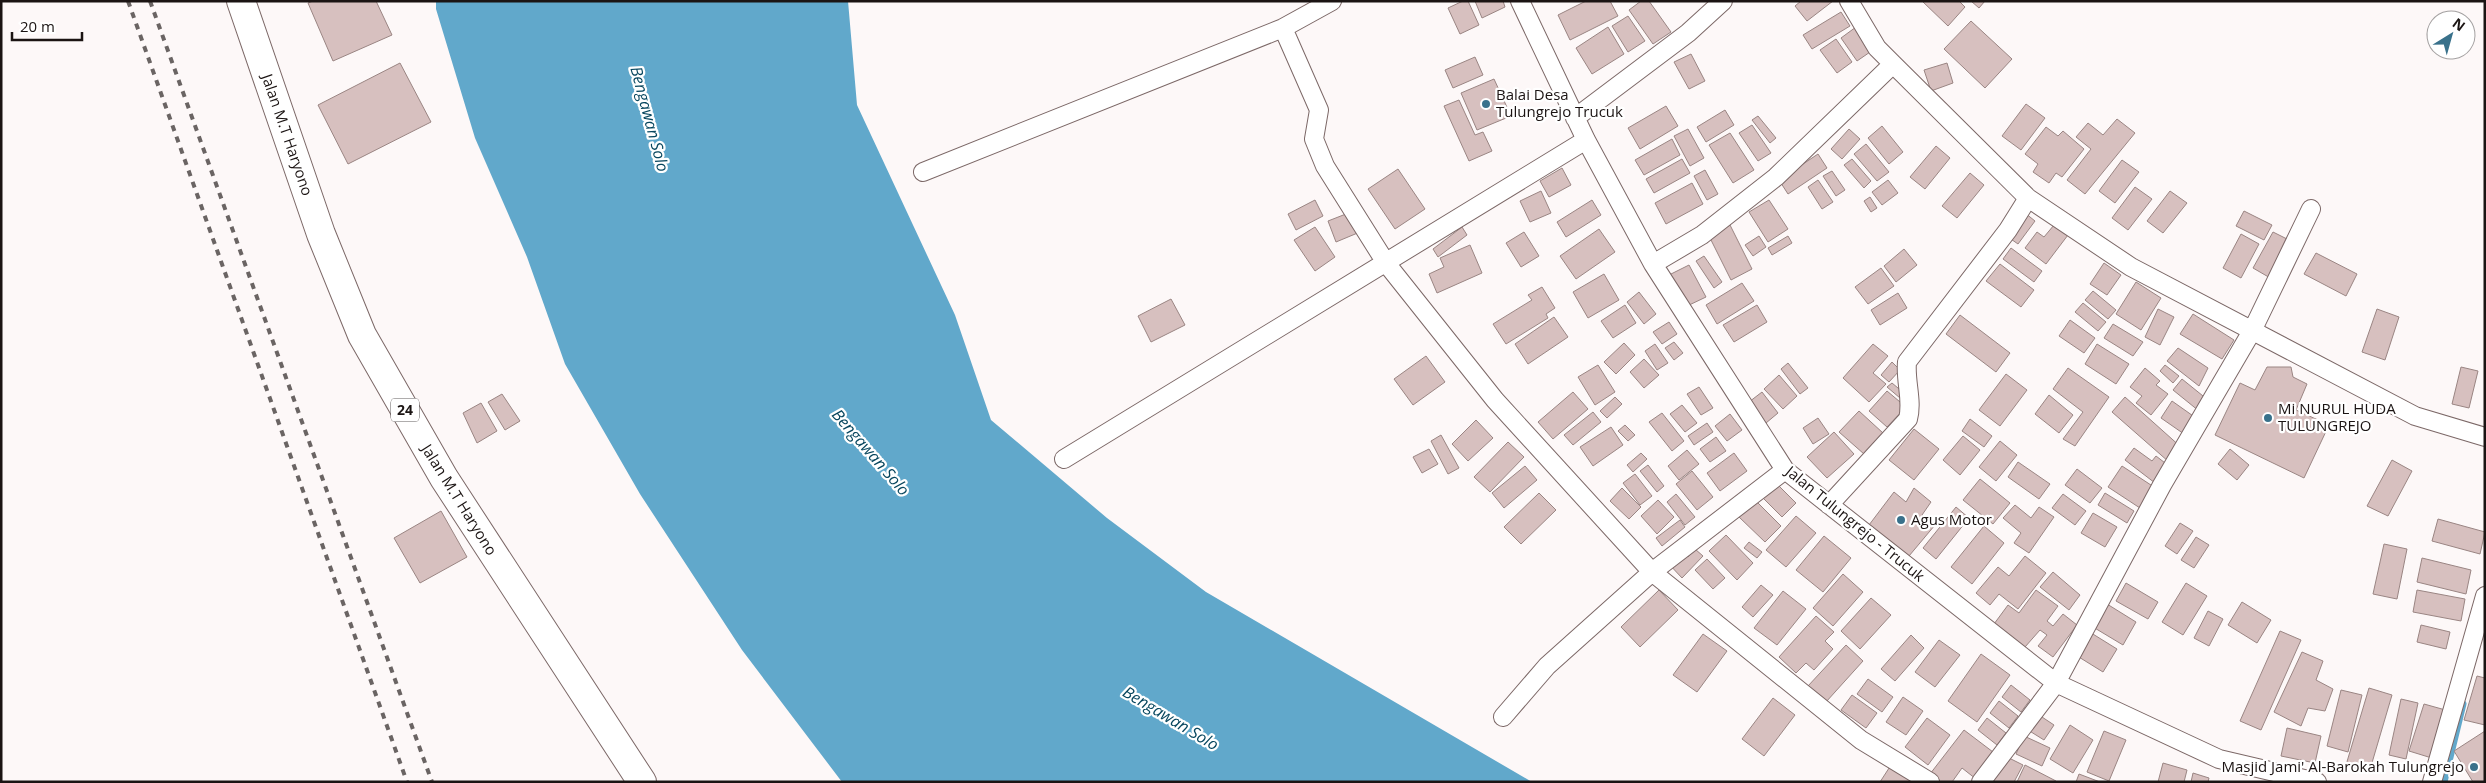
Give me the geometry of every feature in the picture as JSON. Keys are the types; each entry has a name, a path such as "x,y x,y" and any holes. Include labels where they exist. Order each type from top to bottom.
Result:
{"highway":[{"name":"Jalan M.T Haryono","path":"241,1 321,234 362,335 444,478 642,782"}],"street":[{"path":"923,172 1283,28 1332,1"},
{"name":"Jalan Tulungrejo - Trucuk","path":"1520,1 1586,140 1653,264 1785,470 2056,683 2219,759 2317,782"},
{"path":"1575,118 1688,32 1723,1"},
{"path":"1850,2 1877,48 2028,198 2131,267 2252,331 2415,416 2485,437"},
{"path":"1283,28 1319,110 1314,139 1317,152 1386,263 1495,400 1652,572 1861,740 1930,782"},
{"path":"1653,264 1702,235 1776,177 1893,64"},
{"path":"1064,459 1586,140"},
{"path":"1829,505 1908,419 1910,411 1906,374 1907,362 2008,230 2028,198"},
{"path":"1981,782 2056,683 2162,485 2252,331 2311,209"},
{"path":"1503,717 1547,666 1652,572 1785,470"},
{"path":"2432,782 2485,596"}],"water":[{"name":"Bengawan Solo","path":"436,1 848,1 857,105 955,315 991,420 1107,518 1206,592 1532,782 842,782 742,650 640,494 565,364 527,257 475,138 436,9"}],"building":[{"path":"313,1 376,1 392,35 333,61 308,3"},
{"path":"1463,1 1468,1 1479,25 1460,34 1448,8"},
{"path":"1475,1 1503,1 1505,7 1482,18"},
{"path":"1586,1 1610,1 1618,16 1570,40 1558,15"},
{"path":"1641,1 1649,1 1671,32 1653,44 1629,10"},
{"path":"1801,1 1833,1 1807,21 1795,6"},
{"path":"1922,1 1959,1 1965,7 1948,26"},
{"path":"1971,1 1985,1 1979,8"},
{"path":"1841,12 1850,26 1812,49 1803,35"},
{"path":"1628,16 1645,41 1628,52 1612,26"},
{"path":"1971,21 2012,59 1985,88 1944,49"},
{"path":"1608,27 1624,54 1592,74 1576,48"},
{"path":"1856,27 1873,50 1857,61 1841,38"},
{"path":"1836,39 1852,62 1837,73 1820,50"},
{"path":"1691,54 1705,81 1689,89 1674,62"},
{"path":"1475,57 1483,75 1453,88 1445,70"},
{"path":"400,63 431,122 348,164 318,105"},
{"path":"1947,63 1953,83 1931,91 1924,70"},
{"name":"Balai Desa Tulungrejo Trucuk","path":"1494,79 1511,116 1477,130 1461,93"},
{"name":"Balai Desa Tulungrejo Trucuk","path":"1459,100 1475,135 1483,132 1492,151 1469,161 1444,106"},
{"path":"2026,104 2045,118 2021,150 2002,136"},
{"path":"1666,106 1678,126 1640,149 1628,128"},
{"path":"1725,110 1734,125 1706,142 1697,127"},
{"path":"1758,116 1776,138 1770,143 1752,120"},
{"path":"2117,119 2135,133 2085,194 2067,180 2091,149 2076,137 2088,123 2103,135"},
{"path":"1752,125 1771,153 1758,161 1739,133"},
{"path":"1882,126 1903,152 1889,164 1868,138"},
{"path":"2046,127 2058,136 2063,131 2084,149 2062,177 2056,173 2049,183 2033,172 2038,164 2025,154"},
{"path":"1688,129 1704,158 1690,166 1674,136"},
{"path":"1849,129 1860,139 1842,159 1831,149"},
{"path":"1730,133 1754,170 1733,183 1709,145"},
{"path":"1672,139 1680,155 1644,175 1635,160"},
{"path":"1866,144 1889,172 1877,181 1854,154"},
{"path":"1936,146 1950,158 1925,189 1910,177"},
{"path":"1818,154 1827,168 1788,194 1779,180"},
{"path":"1682,159 1690,173 1654,193 1646,179"},
{"path":"1852,159 1871,181 1864,188 1844,165"},
{"path":"2122,160 2139,172 2115,203 2099,191"},
{"path":"1562,168 1571,185 1549,197 1540,181"},
{"path":"1398,169 1425,209 1395,229 1368,189"},
{"path":"1705,170 1718,194 1707,200 1694,176"},
{"path":"1832,171 1845,190 1836,196 1823,176"},
{"path":"1970,173 1984,185 1957,218 1942,206"},
{"path":"1818,180 1833,202 1822,209 1808,187"},
{"path":"1888,180 1898,193 1882,205 1872,192"},
{"path":"1692,183 1703,204 1666,224 1655,203"},
{"path":"2135,187 2152,199 2128,230 2112,218"},
{"path":"1541,191 1551,213 1530,222 1520,201"},
{"path":"2170,191 2187,203 2163,233 2147,221"},
{"path":"1870,197 1877,208 1871,212 1864,201"},
{"path":"1315,200 1323,216 1296,230 1288,214"},
{"path":"1592,200 1601,215 1566,237 1557,222"},
{"path":"1769,200 1788,229 1768,242 1749,212"},
{"path":"2244,211 2272,225 2264,240 2236,226"},
{"path":"1351,212 1360,232 1336,242 1328,221"},
{"path":"2025,213 2035,221 2018,244 2008,237"},
{"path":"1730,225 1752,269 1731,280 1709,236"},
{"path":"2054,225 2068,235 2046,264 2025,248 2037,232 2044,237"},
{"path":"1315,227 1335,257 1315,271 1294,240"},
{"path":"1462,227 1467,235 1438,257 1433,249"},
{"path":"1599,229 1615,252 1576,279 1560,256"},
{"path":"1524,232 1539,256 1521,267 1506,243"},
{"path":"2273,232 2293,242 2272,279 2253,268"},
{"path":"2241,234 2259,244 2241,278 2223,268"},
{"path":"1759,236 1766,247 1753,256 1745,245"},
{"path":"1788,236 1792,243 1772,255 1768,248"},
{"path":"1470,245 1482,273 1437,293 1429,274 1444,267 1440,258"},
{"path":"2011,248 2042,271 2034,282 2003,259"},
{"path":"1904,249 1917,265 1896,282 1884,266"},
{"path":"2316,253 2357,274 2346,296 2304,274"},
{"path":"1704,256 1722,282 1714,288 1696,261"},
{"path":"2104,263 2121,275 2107,295 2090,284"},
{"path":"2000,264 2034,290 2021,307 1986,281"},
{"path":"1689,265 1706,297 1685,307 1669,275"},
{"path":"1881,268 1894,286 1868,304 1855,287"},
{"path":"1604,274 1619,300 1588,318 1573,292"},
{"path":"2136,282 2161,298 2141,330 2116,314"},
{"path":"1742,283 1754,301 1717,324 1706,305"},
{"path":"1542,287 1555,308 1546,314 1548,318 1506,344 1493,324 1532,300 1528,295"},
{"path":"2093,291 2116,310 2108,319 2085,300"},
{"path":"1639,292 1656,314 1644,324 1627,302"},
{"path":"1898,293 1907,308 1880,325 1871,310"},
{"path":"1171,299 1185,325 1151,342 1138,316"},
{"path":"2083,303 2106,322 2098,331 2075,312"},
{"path":"1625,305 1636,323 1613,338 1601,321"},
{"path":"1757,305 1767,322 1734,342 1723,325"},
{"path":"2158,309 2174,317 2160,345 2145,337"},
{"path":"2377,309 2399,317 2385,360 2362,352"},
{"path":"2193,314 2234,340 2222,359 2180,334"},
{"path":"1960,315 2010,353 1996,372 1946,334"},
{"path":"1554,317 1568,337 1528,364 1515,344"},
{"path":"2070,320 2095,338 2084,353 2059,336"},
{"path":"1669,322 1677,334 1662,344 1653,332"},
{"path":"2113,324 2143,342 2133,356 2104,338"},
{"path":"1674,342 1683,353 1674,360 1665,348"},
{"path":"1624,343 1635,355 1616,374 1604,362"},
{"path":"1655,344 1668,363 1657,370 1645,351"},
{"path":"1873,344 1888,356 1873,373 1886,384 1869,402 1843,378"},
{"path":"2097,344 2129,364 2116,384 2085,364"},
{"path":"2178,348 2208,368 2199,386 2167,361"},
{"path":"1426,356 1445,382 1413,405 1394,379"},
{"path":"1644,359 1659,375 1644,388 1630,372"},
{"path":"1892,362 1900,370 1889,382 1881,375"},
{"path":"1788,363 1808,388 1800,394 1781,369"},
{"path":"1598,365 1615,392 1595,405 1578,377"},
{"path":"2165,365 2179,376 2173,383 2160,371"},
{"name":"Mi NURUL HUDA TULUNGREJO","path":"2267,367 2291,367 2293,377 2307,384 2296,410 2329,425 2304,478 2215,435 2240,383 2255,390"},
{"path":"2461,367 2478,371 2469,408 2452,404"},
{"path":"2068,368 2109,397 2075,446 2063,439 2083,412 2053,389"},
{"path":"2145,368 2160,381 2156,385 2168,394 2151,415 2136,403 2142,396 2130,387"},
{"path":"2006,374 2027,390 2000,426 1979,410"},
{"path":"1779,375 1797,396 1783,409 1764,389"},
{"path":"2182,379 2208,400 2199,411 2173,390"},
{"path":"1892,383 1904,393 1900,398 1887,387"},
{"path":"1699,387 1713,408 1701,415 1687,394"},
{"path":"1887,391 1906,407 1887,427 1869,411"},
{"path":"1573,392 1588,409 1553,439 1538,422"},
{"path":"1762,392 1778,413 1766,423 1749,402"},
{"path":"502,394 520,421 505,430 488,402"},
{"path":"2049,395 2073,415 2059,433 2035,414"},
{"path":"1615,397 1622,404 1607,418 1600,411"},
{"path":"2125,397 2182,448 2169,462 2112,412"},
{"path":"2172,401 2196,418 2184,434 2161,418"},
{"path":"481,403 497,431 477,443 463,413"},
{"path":"1682,405 1697,423 1685,432 1670,414"},
{"path":"1859,411 1883,433 1864,454 1839,432"},
{"path":"1593,412 1601,422 1573,445 1564,435"},
{"path":"1662,413 1684,441 1672,451 1649,422"},
{"path":"1730,414 1742,430 1727,441 1715,426"},
{"path":"1818,418 1829,434 1813,444 1803,428"},
{"path":"1970,419 1992,436 1984,447 1962,431"},
{"path":"1476,420 1493,438 1468,461 1452,444"},
{"path":"1707,423 1713,432 1694,445 1688,436"},
{"path":"1625,425 1635,435 1628,441 1618,431"},
{"path":"1611,427 1623,445 1593,466 1580,447"},
{"path":"1914,429 1939,449 1914,480 1889,460"},
{"path":"1834,432 1854,454 1827,478 1807,457"},
{"path":"1441,435 1459,468 1448,474 1431,441"},
{"path":"1963,436 1980,450 1960,475 1943,460"},
{"path":"1716,437 1726,451 1710,462 1700,449"},
{"path":"2000,441 2017,455 1996,481 1979,467"},
{"path":"1508,442 1524,457 1490,492 1474,477"},
{"path":"2134,448 2152,461 2156,456 2169,466 2155,483 2125,460"},
{"path":"1429,449 1438,464 1422,473 1413,457"},
{"path":"2230,449 2249,465 2237,480 2218,464"},
{"path":"1687,450 1699,464 1679,480 1668,466"},
{"path":"1641,453 1647,459 1633,472 1627,465"},
{"path":"1734,453 1747,471 1720,491 1707,473"},
{"path":"2392,460 2412,471 2388,516 2367,506"},
{"path":"2018,462 2050,484 2039,499 2008,477"},
{"path":"1648,465 1664,486 1657,492 1640,471"},
{"path":"1525,466 1537,480 1504,508 1492,493"},
{"path":"2122,466 2157,489 2143,510 2108,487"},
{"path":"2077,469 2102,488 2090,503 2065,485"},
{"path":"1692,471 1713,497 1697,510 1676,484"},
{"path":"1635,474 1652,496 1640,505 1623,483"},
{"path":"1980,479 2010,503 1993,524 1963,500"},
{"path":"1776,483 1796,503 1782,517 1762,497"},
{"path":"1622,488 1641,507 1629,519 1610,501"},
{"name":"Agus Motor","path":"1914,488 1931,502 1922,515 1935,525 1909,556 1869,525 1894,492 1906,502"},
{"path":"1539,493 1556,510 1521,544 1504,527"},
{"path":"2105,493 2134,511 2127,523 2098,505"},
{"path":"1676,494 1695,517 1685,525 1667,502"},
{"path":"2063,494 2086,511 2075,525 2052,508"},
{"path":"1658,500 1674,517 1657,534 1641,516"},
{"path":"1755,500 1781,526 1765,542 1739,517"},
{"path":"2015,505 2031,518 2039,507 2054,517 2029,553 2014,543 2021,533 2003,518"},
{"path":"1956,507 1969,518 1936,559 1923,548"},
{"path":"441,511 467,557 420,583 394,538"},
{"path":"2093,513 2117,527 2105,547 2081,533"},
{"path":"1796,516 1816,533 1786,567 1766,550"},
{"path":"2438,519 2485,532 2480,554 2432,541"},
{"path":"1680,520 1685,527 1662,546 1656,538"},
{"path":"2180,523 2193,531 2177,554 2165,546"},
{"path":"1984,526 2004,543 1972,584 1951,567"},
{"path":"1726,535 1753,563 1737,580 1709,551"},
{"path":"1824,536 1851,558 1823,592 1796,570"},
{"path":"2196,537 2209,545 2194,568 2181,560"},
{"path":"1749,542 1762,552 1757,558 1744,548"},
{"path":"2384,544 2407,549 2397,599 2373,594"},
{"path":"1695,549 1703,556 1682,578 1668,563 1682,551 1688,557"},
{"path":"2025,556 2046,573 2018,609 1999,594 1990,605 1976,593 1998,567 2009,576"},
{"path":"2422,558 2471,570 2466,594 2417,582"},
{"path":"1707,559 1725,578 1713,589 1695,570"},
{"path":"2053,572 2080,595 2069,610 2040,587"},
{"path":"1843,574 1863,592 1833,626 1813,608"},
{"path":"2126,583 2158,602 2148,619 2116,601"},
{"path":"2186,583 2207,596 2183,635 2162,622"},
{"path":"1761,585 1773,595 1753,617 1742,607"},
{"path":"1659,590 1678,610 1640,647 1621,627"},
{"path":"2036,590 2058,606 2047,621 2053,626 2063,614 2077,625 2053,657 2038,646 2047,635 2040,630 2025,647 1994,624 2008,605 2019,613"},
{"path":"2417,590 2465,599 2461,621 2413,612"},
{"path":"1783,591 1806,609 1777,645 1754,628"},
{"path":"1871,598 1891,615 1860,649 1841,631"},
{"path":"2242,602 2271,620 2257,643 2228,625"},
{"path":"2107,604 2136,622 2123,645 2093,627"},
{"path":"2208,611 2223,619 2209,646 2194,638"},
{"path":"1816,616 1834,632 1825,641 1833,649 1814,670 1806,663 1796,673 1779,657"},
{"path":"2421,625 2450,632 2446,649 2417,642"},
{"path":"2088,631 2117,649 2103,672 2074,654"},
{"path":"2280,631 2301,640 2261,730 2240,721"},
{"path":"1703,634 1727,651 1697,692 1673,675"},
{"path":"1911,635 1924,648 1895,681 1881,669"},
{"path":"1939,640 1960,655 1935,687 1915,672"},
{"path":"1846,645 1863,661 1826,702 1808,686"},
{"path":"2302,652 2323,661 2316,680 2333,689 2325,711 2308,708 2301,726 2274,712"},
{"path":"1981,654 2010,675 1977,722 1948,701"},
{"path":"2477,676 2485,678 2485,725 2464,720"},
{"path":"1868,679 1893,697 1882,712 1857,694"},
{"path":"2011,685 2030,700 2021,712 2002,697"},
{"path":"2369,688 2392,695 2369,773 2346,765"},
{"path":"2341,690 2362,695 2348,752 2327,746"},
{"path":"1852,695 1877,713 1866,728 1841,710"},
{"path":"1903,697 1923,711 1906,735 1886,722"},
{"path":"1773,698 1795,715 1764,756 1742,739"},
{"path":"2401,699 2418,703 2406,759 2389,755"},
{"path":"1999,701 2018,716 2009,728 1990,713"},
{"path":"2424,704 2449,711 2435,759 2409,751"},
{"path":"2039,715 2054,725 2044,740 2028,730"},
{"path":"1927,718 1950,735 1928,765 1905,747"},
{"path":"1987,718 2006,733 1997,745 1978,730"},
{"path":"2070,725 2093,740 2073,773 2050,759"},
{"path":"2287,728 2321,736 2315,763 2281,756"},
{"path":"1964,730 1993,752 1976,779 1962,768 1952,782 1940,782 1930,774"},
{"path":"2104,731 2126,740 2109,781 2087,772"},
{"name":"Masjid Jami' Al-Barokah Tulungrejo","path":"2485,731 2485,782 2473,782 2454,751"},
{"path":"2024,736 2050,748 2042,766 2016,754"},
{"path":"2005,756 2023,765 2014,782 1993,782"},
{"path":"2163,763 2187,770 2184,782 2158,782"},
{"path":"1891,765 1916,782 1880,782"},
{"path":"2025,765 2056,781 2056,782 2017,782"},
{"path":"2193,773 2209,778 2208,782 2191,782"},
{"path":"2079,774 2100,782 2076,782"}],"waterway":[{"path":"2444,782 2463,704"}],"railway":[{"path":"128,1 407,782"},
{"path":"150,1 432,782"}],"place":[{"name":"Balai Desa Tulungrejo Trucuk","path":"1486,104"},
{"name":"Mi NURUL HUDA TULUNGREJO","path":"2268,418"},
{"name":"Agus Motor","path":"1901,520"},
{"name":"Masjid Jami' Al-Barokah Tulungrejo","path":"2474,767"}]}
